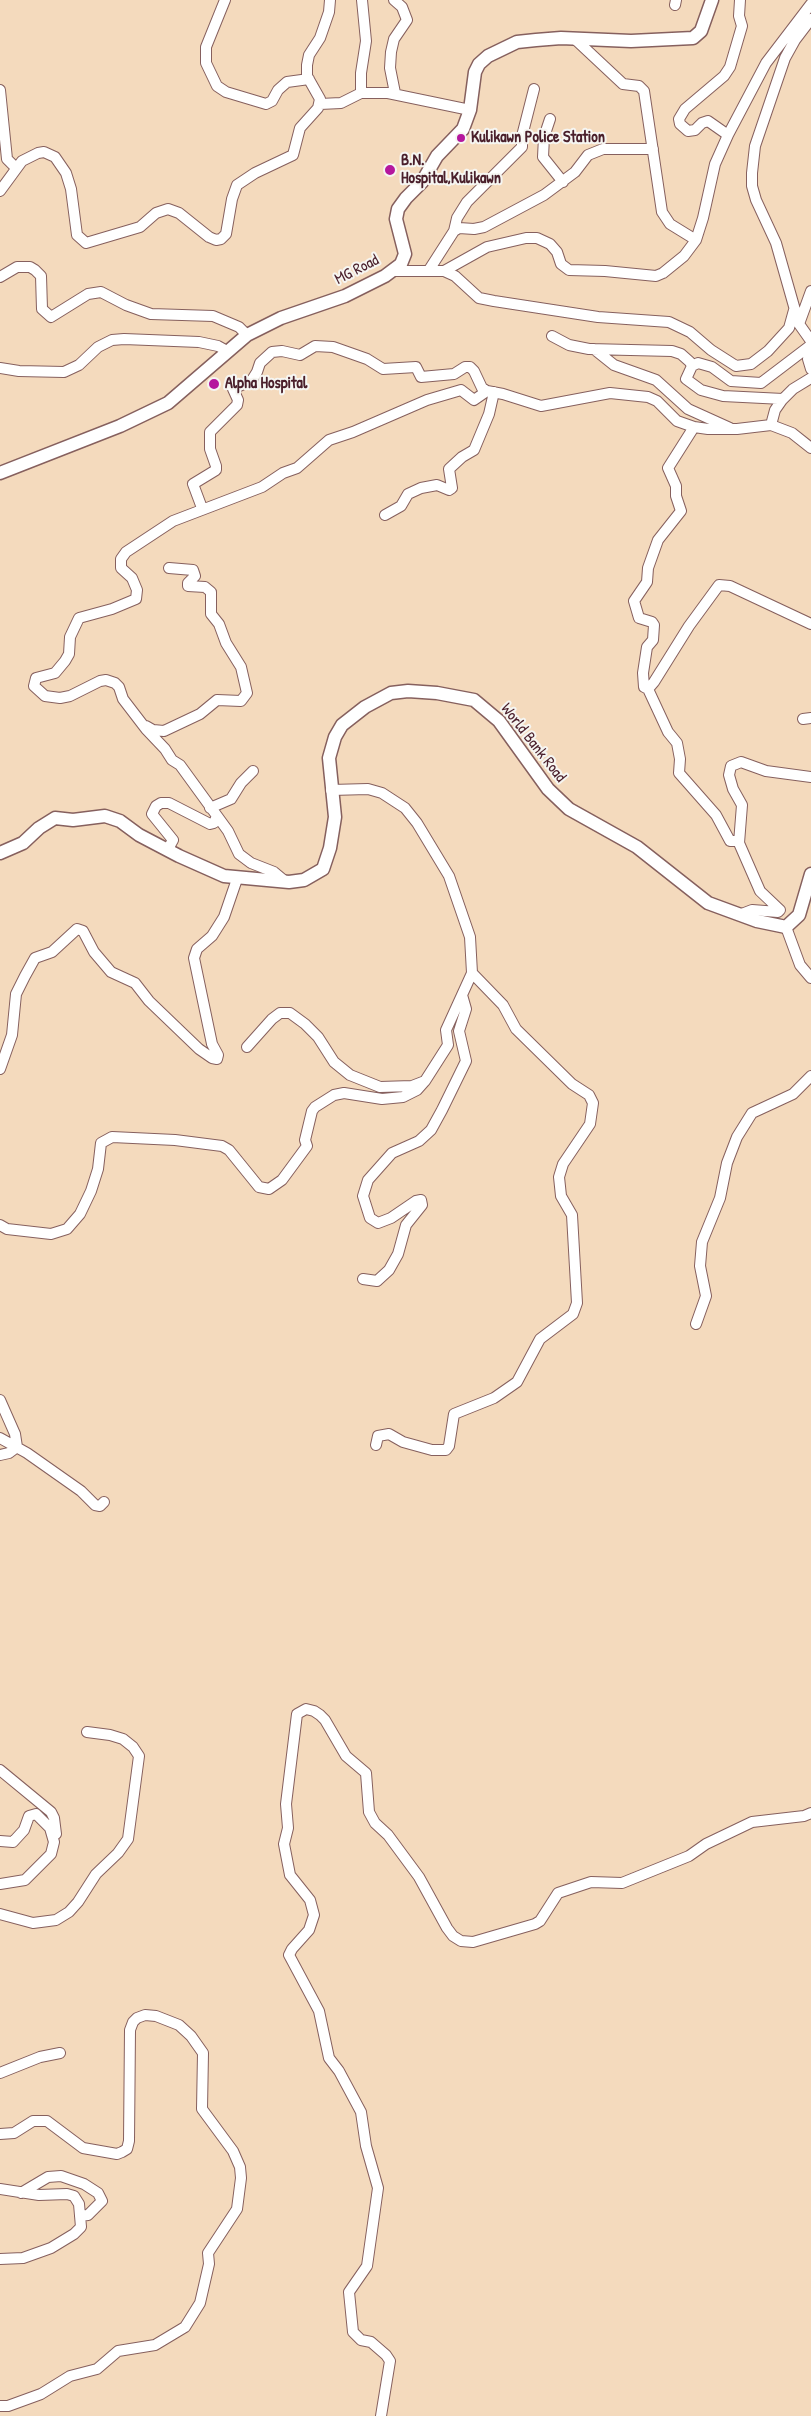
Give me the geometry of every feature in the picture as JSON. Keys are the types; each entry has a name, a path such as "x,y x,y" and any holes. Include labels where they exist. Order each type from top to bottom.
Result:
{"main road":[{"name":"MG Road","path":"0,473 120,426 168,403 247,335 281,318 345,296 401,264 406,254 396,219 398,209 422,182 437,156 463,128 470,110 475,72 479,64 488,56 517,42 561,38 631,41 693,38 702,30 712,0"},
{"name":"World Bank Road","path":"0,853 22,843 39,828 55,818 73,820 105,816 120,821 139,835 212,872 237,879 286,882 304,880 314,876 323,869 326,862 334,817 329,758 335,737 342,725 376,700 391,693 408,691 437,693 474,700 499,721 548,789 569,809 637,847 702,900 739,915 776,926 786,927"},
{"path":"786,927 799,915 811,874"}],"street":[{"path":"225,0 206,47 206,63 217,86 226,92 266,104 272,101 278,90 287,82 309,79"},
{"path":"0,191 16,168 29,156 38,152 44,152 55,157 68,178 78,235 86,244 140,227 156,213 168,209 179,213 209,237 219,240 226,234 232,199 238,186 254,173 293,156 300,128 320,104 318,95 306,70 309,55 320,38 329,12 330,0"},
{"path":"361,93 361,73 366,41 362,0"},
{"path":"394,0 402,6 407,20 394,39 391,52 390,68 395,93"},
{"path":"728,135 708,121 702,123 695,130 688,131 680,124 679,119 685,109 724,76 730,67 742,26 739,16 740,0"},
{"path":"444,271 487,248 526,238 537,238 550,244 561,264 569,270 656,276 684,256 696,240 703,218 714,164 728,135 766,63 811,4"},
{"path":"811,19 795,40 785,58 755,146 752,166 752,186 756,200 776,243 799,324 811,341"},
{"path":"576,40 623,84 639,86 642,89 662,212 670,224 696,240"},
{"path":"429,270 454,231 457,218 467,202 522,147 522,136 534,89"},
{"path":"0,90 7,159 16,168"},
{"path":"320,104 341,103 361,93 395,93 470,110"},
{"path":"550,120 544,137 543,157 563,182"},
{"path":"454,231 459,228 484,227 544,195 575,172 584,158 594,151 603,149 653,149"},
{"path":"0,277 18,267 30,267 35,270 41,276 42,309 51,316 88,294 101,292 126,306 151,314 213,316 238,327 247,335"},
{"path":"393,270 444,271 455,276 479,298 598,317 669,322 690,332 711,350 736,366 751,364 768,351 789,328 794,310"},
{"path":"799,324 811,291"},
{"path":"552,336 568,345 594,349 614,365 656,380 688,409 731,429"},
{"path":"0,368 19,372 64,372 79,365 92,351 104,344 124,339 199,342 218,346 227,351"},
{"path":"202,508 193,484 214,472 217,468 210,449 210,432 237,405 238,400 233,389 252,380 260,363 272,352 282,351 300,355 315,346 333,347 367,359 383,370 416,367 421,377 454,374 467,367 474,371 480,386 490,392 540,406 610,393 648,397 657,401 677,422 694,427 731,429 771,425 792,433 809,445"},
{"path":"783,399 750,399 706,392 686,379 692,366 698,363 712,367 731,381 761,383 811,346"},
{"path":"811,346 808,359 811,369"},
{"path":"589,349 672,351 686,357 692,366"},
{"path":"771,425 775,410 783,399 796,386 811,378"},
{"path":"286,882 274,872 243,858 180,765 172,760 123,699 119,688 111,681 100,681 70,696 60,698 45,696 34,686 33,682 40,675 50,675 61,667 68,654 70,637 79,618 118,607 136,599 137,590 132,578 121,568 121,559 126,552 173,521 202,508 262,487 283,473 302,465 314,451 329,440 353,432 393,413 461,390 474,400 490,392"},
{"path":"385,515 402,506 408,494 421,488 440,485 449,490 452,488 449,469 462,457 474,450 489,414 490,392"},
{"path":"694,427 668,468 676,486 676,496 681,511 658,540 648,568 647,582 634,601 640,620 652,622 654,625 652,641 647,648 643,685 648,688 668,732 677,743 680,759 679,773 716,815 730,841 739,842"},
{"path":"143,724 153,730 164,731 200,714 217,700 241,701 247,693 242,667 226,643 219,624 211,614 213,598 211,592 205,587 188,586 188,583 195,576 192,570 169,568"},
{"path":"648,688 719,584 730,586 811,624"},
{"path":"739,915 752,910 778,912 780,910 760,891 739,842 742,805 733,789 729,775 730,770 734,764 741,762 766,771 811,777"},
{"path":"213,812 231,799 241,783 253,771"},
{"path":"0,1226 7,1229 51,1234 67,1230 80,1214 90,1191 98,1169 102,1143 112,1137 175,1140 222,1146 229,1150 259,1187 269,1189 282,1180 307,1146 305,1140 312,1111 315,1107 334,1095 344,1093 382,1099 403,1097 417,1090 425,1080 448,1045 446,1030 472,973 470,937 449,876 417,823 405,808 382,793 350,788 332,790"},
{"path":"168,849 173,840 152,814 156,806 169,803 210,824 214,823 213,812"},
{"path":"0,1069 12,1036 16,994 28,970 35,958 52,952 77,929 83,930 94,952 111,972 135,984 149,1001 199,1049 216,1059 218,1056 212,1044 194,958 197,949 212,936 224,918 237,879"},
{"path":"786,927 800,964 811,978"},
{"path":"376,1445 378,1436 388,1434 403,1442 432,1450 446,1450 449,1446 454,1414 494,1398 517,1382 540,1339 564,1323 577,1308 572,1215 561,1196 559,1177 563,1164 590,1124 594,1109 592,1098 572,1084 516,1029 503,1005 472,973"},
{"path":"363,1279 377,1281 389,1270 398,1254 406,1225 422,1205 421,1200 416,1201 392,1218 378,1223 370,1218 363,1196 368,1180 392,1153 419,1142 431,1130 442,1110 466,1061 459,1031 466,1009 462,995"},
{"path":"248,1047 272,1019 280,1013 290,1013 318,1037 334,1062 350,1075 380,1088 412,1086 425,1080"},
{"path":"696,1324 706,1296 700,1266 702,1242 720,1198 727,1163 736,1137 752,1113 793,1094 811,1076"},
{"path":"0,1400 15,1434 17,1447"},
{"path":"0,1438 17,1447 81,1491 96,1505 100,1506 104,1502"},
{"path":"0,1455 10,1453 17,1447"},
{"path":"381,2416 390,2360 386,2354 371,2342 361,2340 353,2332 349,2292 367,2266 378,2188 366,2146 361,2112 329,2058 319,2011 289,1955 309,1930 314,1915 310,1900 290,1875 285,1850 288,1828 286,1804 297,1714 306,1709 320,1715 325,1720 346,1756 366,1773 369,1812 375,1823 388,1835 419,1877 447,1928 453,1936 461,1941 473,1942 535,1924 540,1921 558,1893 592,1882 622,1883 689,1856 706,1844 752,1822 804,1816 811,1813"},
{"path":"0,1914 33,1923 56,1920 69,1912 78,1902 96,1874 118,1853 128,1839 139,1756 133,1747 123,1739 87,1732"},
{"path":"0,1770 51,1812 56,1826 53,1848 47,1859 25,1880 0,1884"},
{"path":"0,1841 13,1842 24,1830 29,1816 36,1814 47,1822 54,1842"},
{"path":"0,2134 14,2133 33,2121 47,2121 83,2148 117,2154 122,2152 127,2148 129,2141 130,2030 137,2018 145,2015 156,2016 179,2025 191,2036 203,2053 202,2109 233,2151 240,2167 241,2178 237,2209 208,2253 209,2264 200,2303 184,2327 155,2345 118,2351 97,2369 70,2376 41,2394 8,2406 0,2406"},
{"path":"0,2073 40,2057 60,2053"},
{"path":"21,2193 48,2177 61,2176 84,2184 98,2193 102,2201 88,2215 80,2216"},
{"path":"0,2188 39,2195 70,2194 77,2199 81,2227 79,2231 51,2248 23,2258 0,2259"}],"place":[{"name":"Kulikawn Police Station","path":"461,138"},
{"name":"B.N. Hospital,Kulikawn","path":"390,170"},
{"name":"Alpha Hospital","path":"214,384"}]}
